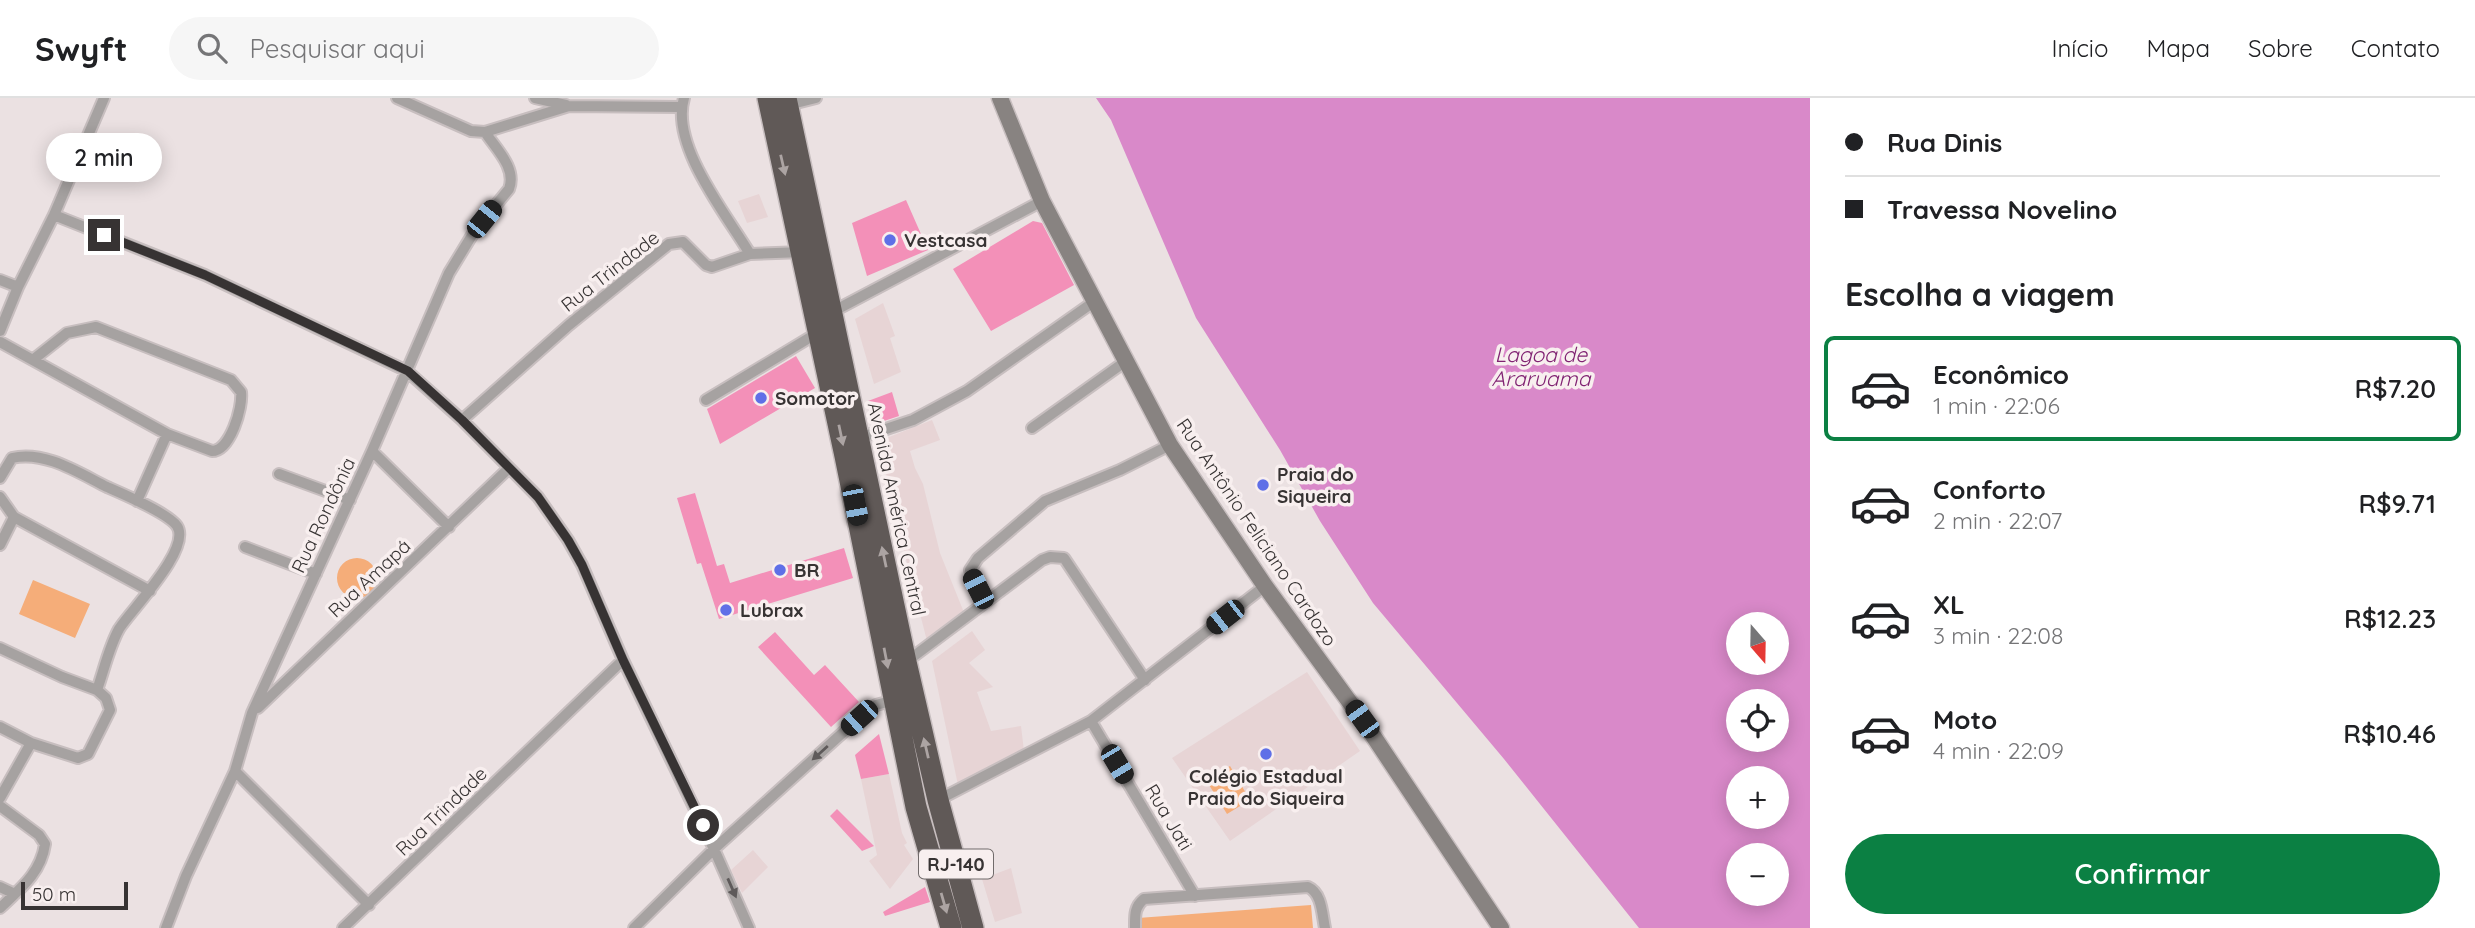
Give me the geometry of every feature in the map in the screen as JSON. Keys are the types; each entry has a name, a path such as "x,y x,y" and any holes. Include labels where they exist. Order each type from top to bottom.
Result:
{"highway":[{"name":"Avenida América Central","path":"781,100 803,252 819,332 904,698 938,800 973,928"},
{"name":"Avenida América Central","path":"781,100 831,312 906,662 904,698 916,807 951,928"}],"street":[{"path":"0,331 104,98"},
{"path":"397,98 471,131 485,132 569,106"},
{"path":"535,98 569,106 683,103 684,135 690,155 750,254"},
{"path":"781,100 816,98"},
{"name":"Rua Antônio Feliciano Cardozo","path":"1000,98 1042,201 1170,445 1265,586 1362,719 1502,928"},
{"name":"Rua Rondônia","path":"166,928 186,876 234,771 252,713 408,371 449,272 467,243 509,189 512,181 509,168 485,132"},
{"path":"831,312 1042,201"},
{"path":"54,215 205,275 408,371 462,420 538,497 582,565 623,660 749,928"},
{"name":"Rua Trindade","path":"462,420 569,325 669,244 683,242 706,265 712,267 750,254 803,252"},
{"path":"0,280 18,287"},
{"path":"859,438 913,420 950,401 1095,301"},
{"path":"0,342 167,434 212,451 221,450 240,414 242,401 238,386 232,380 96,327 66,333 34,359"},
{"path":"706,400 819,332"},
{"path":"1032,428 1126,361"},
{"path":"137,501 167,434"},
{"path":"985,603 970,570 978,558 1013,527 1045,501 1120,471 1170,445"},
{"path":"372,451 449,527"},
{"path":"0,478 12,458 20,456 57,463 137,501 170,520 180,532 168,565 119,630 97,690"},
{"name":"Rua Amapá","path":"252,713 509,468"},
{"path":"279,474 350,500"},
{"path":"0,496 14,517 150,591"},
{"path":"0,545 14,517"},
{"path":"244,547 316,574"},
{"path":"906,662 1042,560 1050,557 1064,558 1145,680"},
{"path":"938,800 1091,720 1265,586"},
{"path":"0,648 97,690 106,698 110,710 88,754 78,758 31,743 0,727"},
{"name":"Rua Trindade","path":"343,928 623,660"},
{"path":"634,928 714,849 868,710 904,698"},
{"name":"Rua Jati","path":"1091,720 1195,896"},
{"path":"0,798 31,743"},
{"path":"234,771 369,905"},
{"path":"0,806 38,835 45,844 31,879 0,908"},
{"path":"0,887 15,894"},
{"path":"1135,928 1135,911 1144,899 1308,887 1318,896 1325,928"}],"shaded area":[{"path":"759,194 768,217 747,223 738,201"},
{"path":"883,303 895,336 890,338 901,372 874,384 855,319"},
{"path":"932,420 940,440 910,451 923,484 940,553 965,615 927,641 879,441"},
{"path":"357,558 365,559 371,564 376,570 376,586 371,592 365,597 357,598 349,597 343,592 338,586 337,578 338,570 343,564 349,559"},
{"path":"33,580 90,604 75,638 19,614"},
{"path":"972,631 985,650 969,663 993,687 977,692 991,731 1021,726 1024,751 1013,754 1013,758 958,785 932,661"},
{"name":"Colégio Estadual Praia do Siqueira","path":"1307,672 1360,751 1230,841 1172,758"},
{"path":"1230,766 1250,800 1227,814 1206,780"},
{"path":"889,774 902,833 907,843 904,845 913,859 890,889 869,861 877,855 861,779"},
{"path":"753,850 768,867 742,893 731,870"},
{"path":"1011,868 1022,913 995,922 982,879"},
{"path":"1311,905 1313,928 1139,928 1138,918"}],"water":[{"name":"Lagoa de Araruama","path":"1096,98 1810,98 1810,928 1639,928 1504,759 1373,603 1196,318 1111,120"}],"building":[{"name":"Vestcasa","path":"906,200 928,250 867,276 852,223"},
{"path":"1033,221 1042,223 1074,285 991,331 953,269"},
{"name":"Somotor","path":"796,356 815,388 720,444 707,409"},
{"path":"892,392 899,416 875,424 868,401"},
{"path":"695,493 717,566 724,564 730,583 844,548 853,578 719,619 701,563 697,564 677,498"},
{"path":"775,632 814,675 825,665 859,702 831,727 758,647"},
{"path":"879,734 889,774 861,779 855,755"},
{"path":"837,809 874,846 862,851 830,816"},
{"path":"925,887 930,902 885,916 883,912"}],"place":[{"name":"Vestcasa","path":"890,240"},
{"name":"Somotor","path":"761,398"},
{"name":"Praia do Siqueira","path":"1263,485"},
{"name":"BR","path":"780,570"},
{"name":"Lubrax","path":"726,610"},
{"name":"Colégio Estadual Praia do Siqueira","path":"1266,754"}],"route":[{"path":"104,235 205,275 408,371 462,420 538,497 568,540 703,825"}]}
